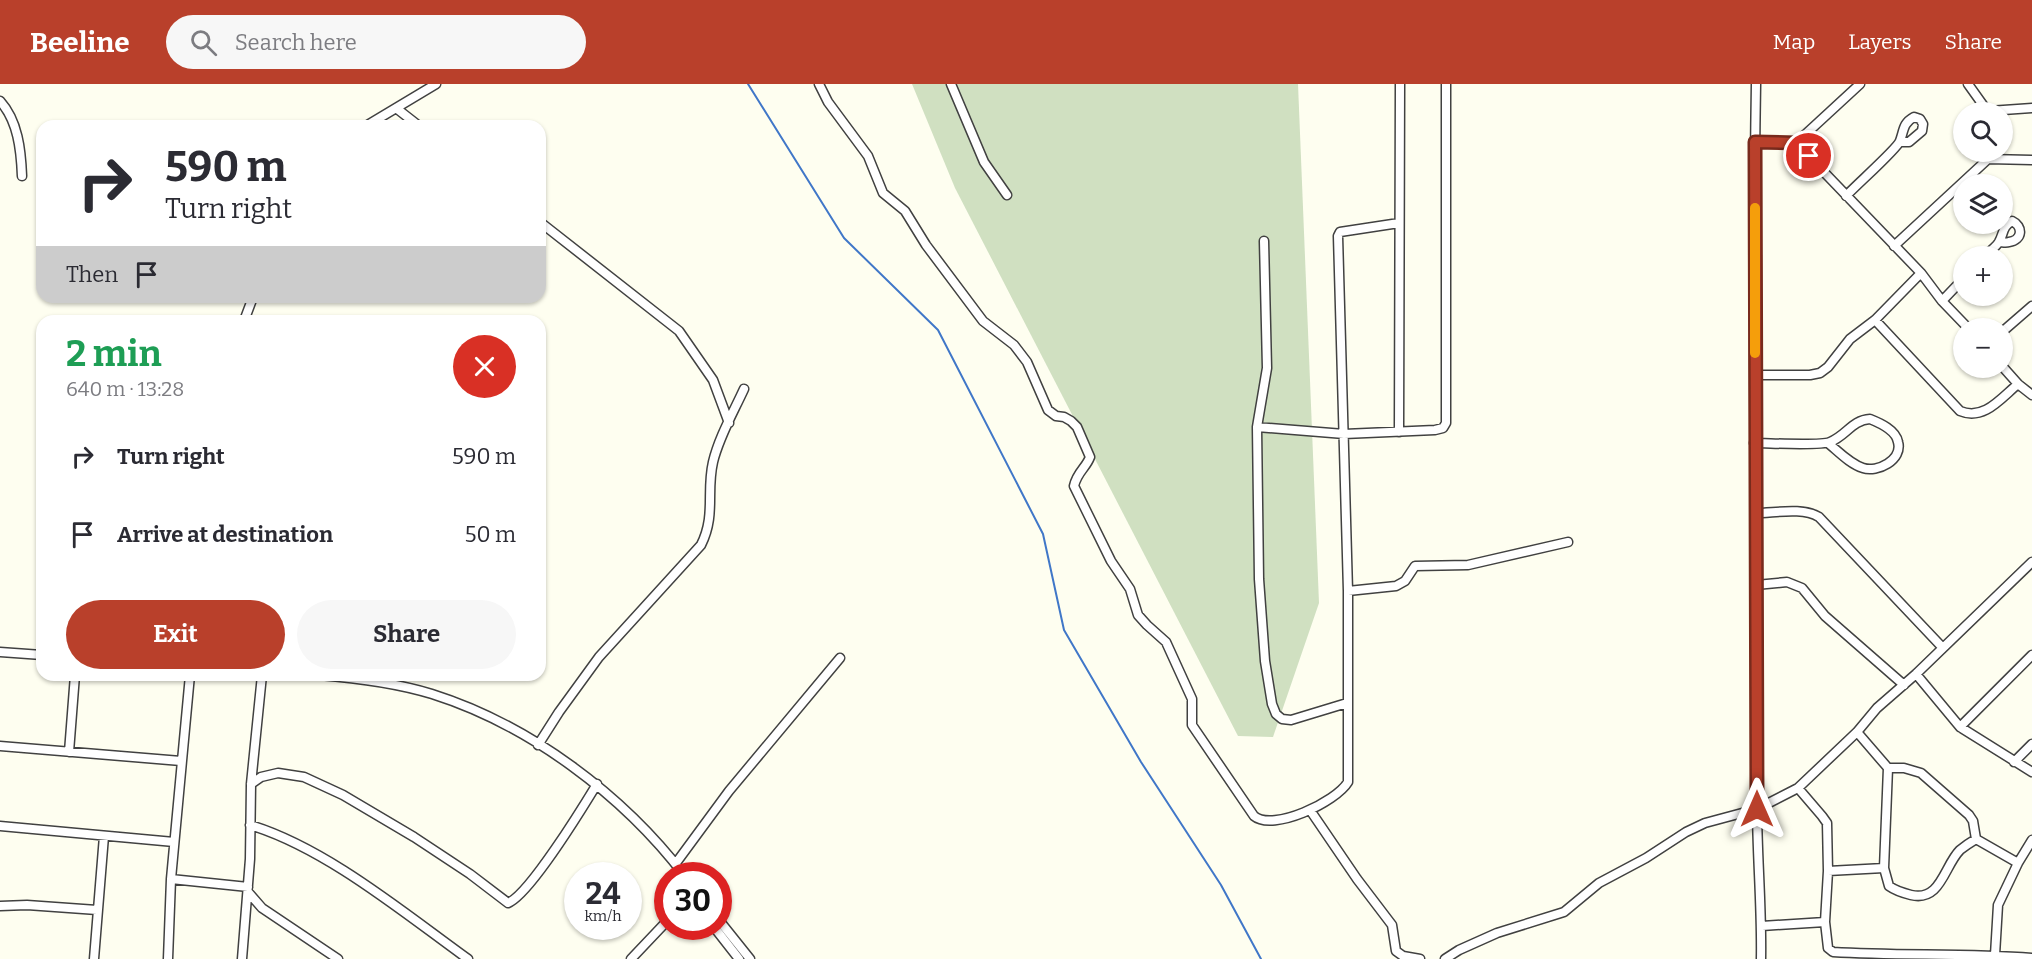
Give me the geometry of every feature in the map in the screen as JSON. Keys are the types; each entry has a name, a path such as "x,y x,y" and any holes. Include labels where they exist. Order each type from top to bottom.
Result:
{"street":[{"path":"376,120 436,84"},
{"path":"819,84 828,102 868,156 883,193 905,211 926,245 983,321 1014,345 1027,362 1048,410 1056,416 1071,421 1077,428 1090,460 1078,474 1074,486 1111,561 1130,589 1138,615 1166,642 1192,699 1192,725 1258,820 1267,821 1303,813 1344,789 1348,782 1348,591 1338,234 1399,223"},
{"path":"951,84 984,162 1007,195"},
{"path":"1399,432 1400,84"},
{"path":"1257,427 1344,434 1435,430 1443,428 1446,423 1446,84"},
{"path":"1756,84 1755,513 1757,809 1762,926 1761,959"},
{"path":"1755,142 1796,143 1860,84"},
{"path":"1968,84 1982,102"},
{"path":"0,100 10,114 19,143 22,176"},
{"path":"396,108 411,120"},
{"path":"2013,110 2032,108"},
{"path":"1846,196 1900,142"},
{"path":"1796,143 1921,273 1958,318"},
{"path":"2013,158 2032,160"},
{"path":"1894,246 1981,162"},
{"path":"546,227 679,331 713,380 729,423"},
{"path":"1264,241 1267,368 1257,427 1259,579 1265,661 1272,704 1276,714 1282,719 1291,720 1347,703"},
{"path":"1995,246 1999,242"},
{"path":"1755,375 1820,373 1828,367 1850,339 1875,320 1921,273"},
{"path":"1942,301 1953,290"},
{"path":"2013,322 2032,306"},
{"path":"1875,320 1960,411 1976,415 1986,411 2018,384"},
{"path":"2013,378 2032,394"},
{"path":"538,745 599,657 701,545 711,516 710,487 713,464 744,389"},
{"path":"1755,443 1828,443 1844,434 1855,423 1870,419 1892,432 1899,442 1898,450 1888,463 1871,470 1851,462 1828,443"},
{"path":"1755,513 1804,512 1819,517 1942,647"},
{"path":"1348,591 1396,586 1405,581 1414,566 1468,565 1568,542"},
{"path":"1445,959 1497,933 1564,912 1599,883 1646,858 1686,832 1705,823 1757,809 1798,788 1857,732 1877,708 1916,674 2032,562"},
{"path":"1756,585 1787,582 1802,588 1825,616 1904,685"},
{"path":"0,652 36,653"},
{"path":"1960,727 2032,655"},
{"path":"677,862 729,791 840,658"},
{"path":"1916,674 1960,727 2032,772"},
{"path":"69,752 75,681"},
{"path":"168,959 171,879 189,681"},
{"path":"242,959 248,889 251,784 261,681"},
{"path":"361,681 432,694 497,721 597,784 622,806 675,862"},
{"path":"1857,732 1888,768 1884,868 1889,886 1919,897 1926,896 1936,888 1960,850 1976,839"},
{"path":"2014,762 2032,744"},
{"path":"0,746 181,761"},
{"path":"1888,768 1904,768 1921,773 1970,815 1976,839"},
{"path":"251,784 261,777 278,773 304,777 344,795 414,837 470,874 508,903 515,899 570,828 597,784"},
{"path":"1798,788 1827,824 1826,944 1833,952 1915,957 1995,955 2032,957"},
{"path":"1310,810 1392,925 1396,951 1403,956 1420,959"},
{"path":"250,825 283,837 354,878 468,959"},
{"path":"0,826 174,843"},
{"path":"94,959 104,836"},
{"path":"1976,839 2018,863"},
{"path":"1995,955 1998,905 2032,840"},
{"path":"1828,871 1884,868"},
{"path":"171,879 248,889 262,908 338,959"},
{"path":"0,906 27,905 97,910"},
{"path":"1762,926 1826,922"},
{"path":"631,959 654,935"},
{"path":"732,939 750,959"},
{"path":"728,940 739,959"}],"green space":[{"path":"912,84 1298,84 1319,603 1273,737 1238,736 955,188"}],"waterway":[{"path":"748,84 844,238 938,330 1043,534 1064,630 1141,762 1221,885 1261,959"}],"slow traffic":[{"path":"1755,208 1755,353"}],"route":[{"path":"1757,809 1755,142 1796,143 1809,156"}]}
